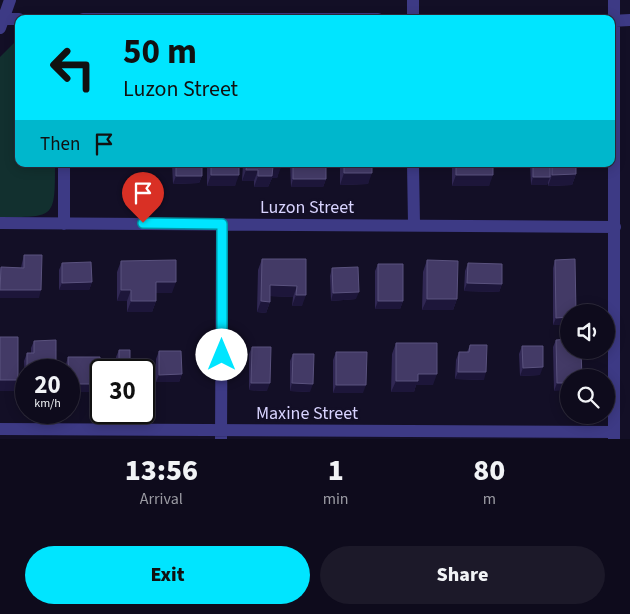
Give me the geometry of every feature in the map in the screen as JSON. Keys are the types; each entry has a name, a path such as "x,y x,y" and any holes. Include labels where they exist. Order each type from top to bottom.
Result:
{"street":[{"path":"10,0 1,18 15,19"},
{"path":"413,0 413,15"},
{"path":"613,15 614,0"},
{"path":"615,21 630,20"},
{"path":"64,167 64,224"},
{"path":"414,167 414,224"},
{"path":"614,167 614,435"},
{"name":"Luzon Street","path":"0,224 414,224 614,227"},
{"path":"222,224 222,434"},
{"name":"Maxine Street","path":"0,430 222,434 614,435"}],"green space":[{"path":"15,42 15,167 55,167 52,205 42,215 0,217 0,57"}],"building":[{"path":"176,167 202,167 202,176 176,176"},
{"path":"211,167 239,167 239,175 211,175"},
{"path":"246,167 273,167 272,176 258,176 258,170 246,170"},
{"path":"293,167 326,167 326,179 293,179"},
{"path":"344,167 372,167 372,173 344,173"},
{"path":"456,167 493,167 493,175 456,175"},
{"path":"533,167 550,167 550,177 533,177"},
{"path":"552,167 576,167 576,174 552,175"},
{"path":"24,255 42,255 41,290 0,290 1,267 24,268"},
{"path":"262,259 306,259 306,295 296,295 297,286 270,285 270,302 261,301"},
{"path":"575,259 576,304 560,304 560,318 556,318 555,260"},
{"path":"176,260 176,282 156,282 156,301 131,301 131,290 121,290 121,261"},
{"path":"427,260 458,261 457,299 427,299"},
{"path":"91,262 92,282 62,283 62,263"},
{"path":"468,263 502,264 502,284 467,283"},
{"path":"378,264 403,264 403,301 378,301"},
{"path":"358,267 359,292 333,293 332,268"},
{"path":"0,337 18,337 18,359 15,359 15,380 0,380"},
{"path":"56,340 56,359 27,359 27,353 34,353 34,341"},
{"path":"556,340 560,340 560,359 581,359 582,369 560,369 560,383 557,383"},
{"path":"396,343 437,343 437,374 418,374 418,381 396,381"},
{"path":"470,345 487,345 486,372 458,372 459,352 469,352"},
{"path":"522,346 543,346 543,367 523,368"},
{"path":"252,347 271,347 270,383 251,383"},
{"path":"119,350 130,350 130,359 119,359"},
{"path":"159,351 181,351 182,374 159,375"},
{"path":"336,352 367,352 366,385 336,385"},
{"path":"293,354 314,354 313,384 292,383"},
{"path":"68,357 100,357 100,359 90,359 90,384 80,384 80,359 68,359"}],"route":[{"path":"143,223 222,224 222,355"}]}
